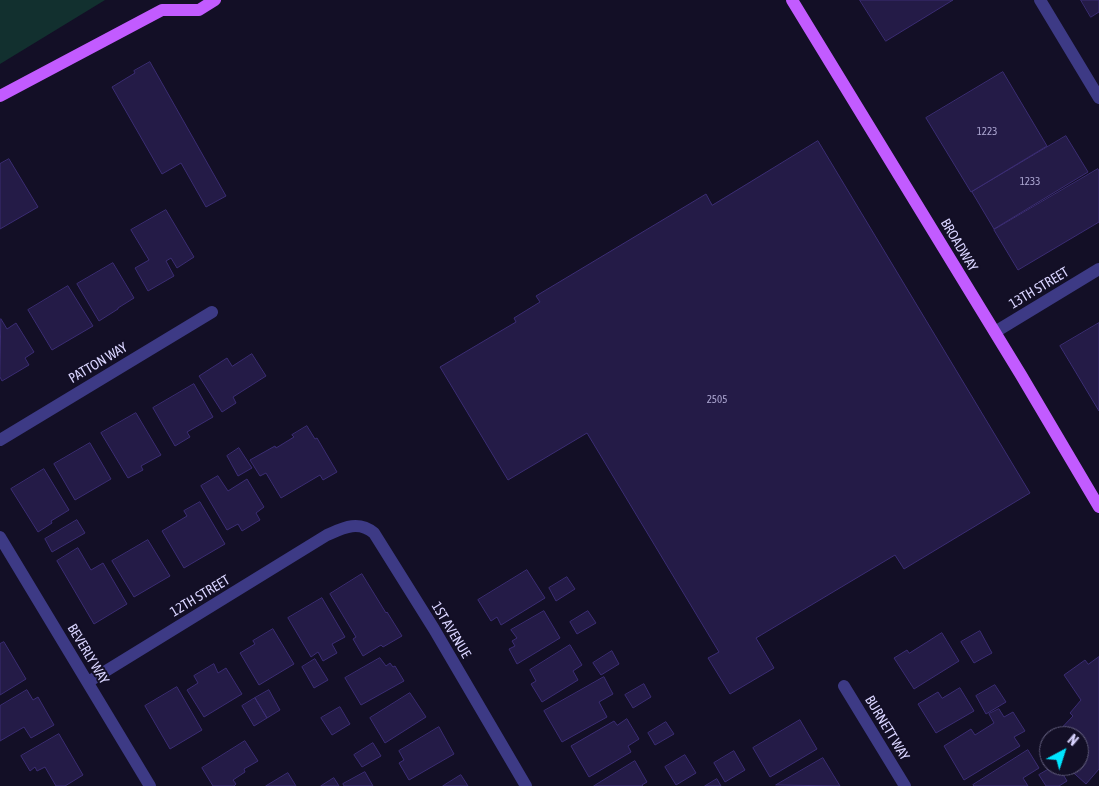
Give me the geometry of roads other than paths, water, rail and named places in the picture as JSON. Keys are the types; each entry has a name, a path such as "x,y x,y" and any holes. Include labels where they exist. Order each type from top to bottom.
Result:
{"main road":[{"path":"0,96 165,5 200,10 215,0"},
{"name":"BROADWAY","path":"792,0 995,332 1099,507"}],"street":[{"path":"1040,0 1099,98"},
{"name":"13TH STREET","path":"995,332 1099,269"},
{"name":"PATTON WAY","path":"0,440 212,312"},
{"name":"1ST AVENUE","path":"327,535 347,526 361,526 374,533 434,629 526,786"},
{"name":"12TH STREET","path":"88,682 327,535"},
{"name":"BEVERLY WAY","path":"0,537 150,786"},
{"name":"BURNETT WAY","path":"844,686 905,786"}]}
